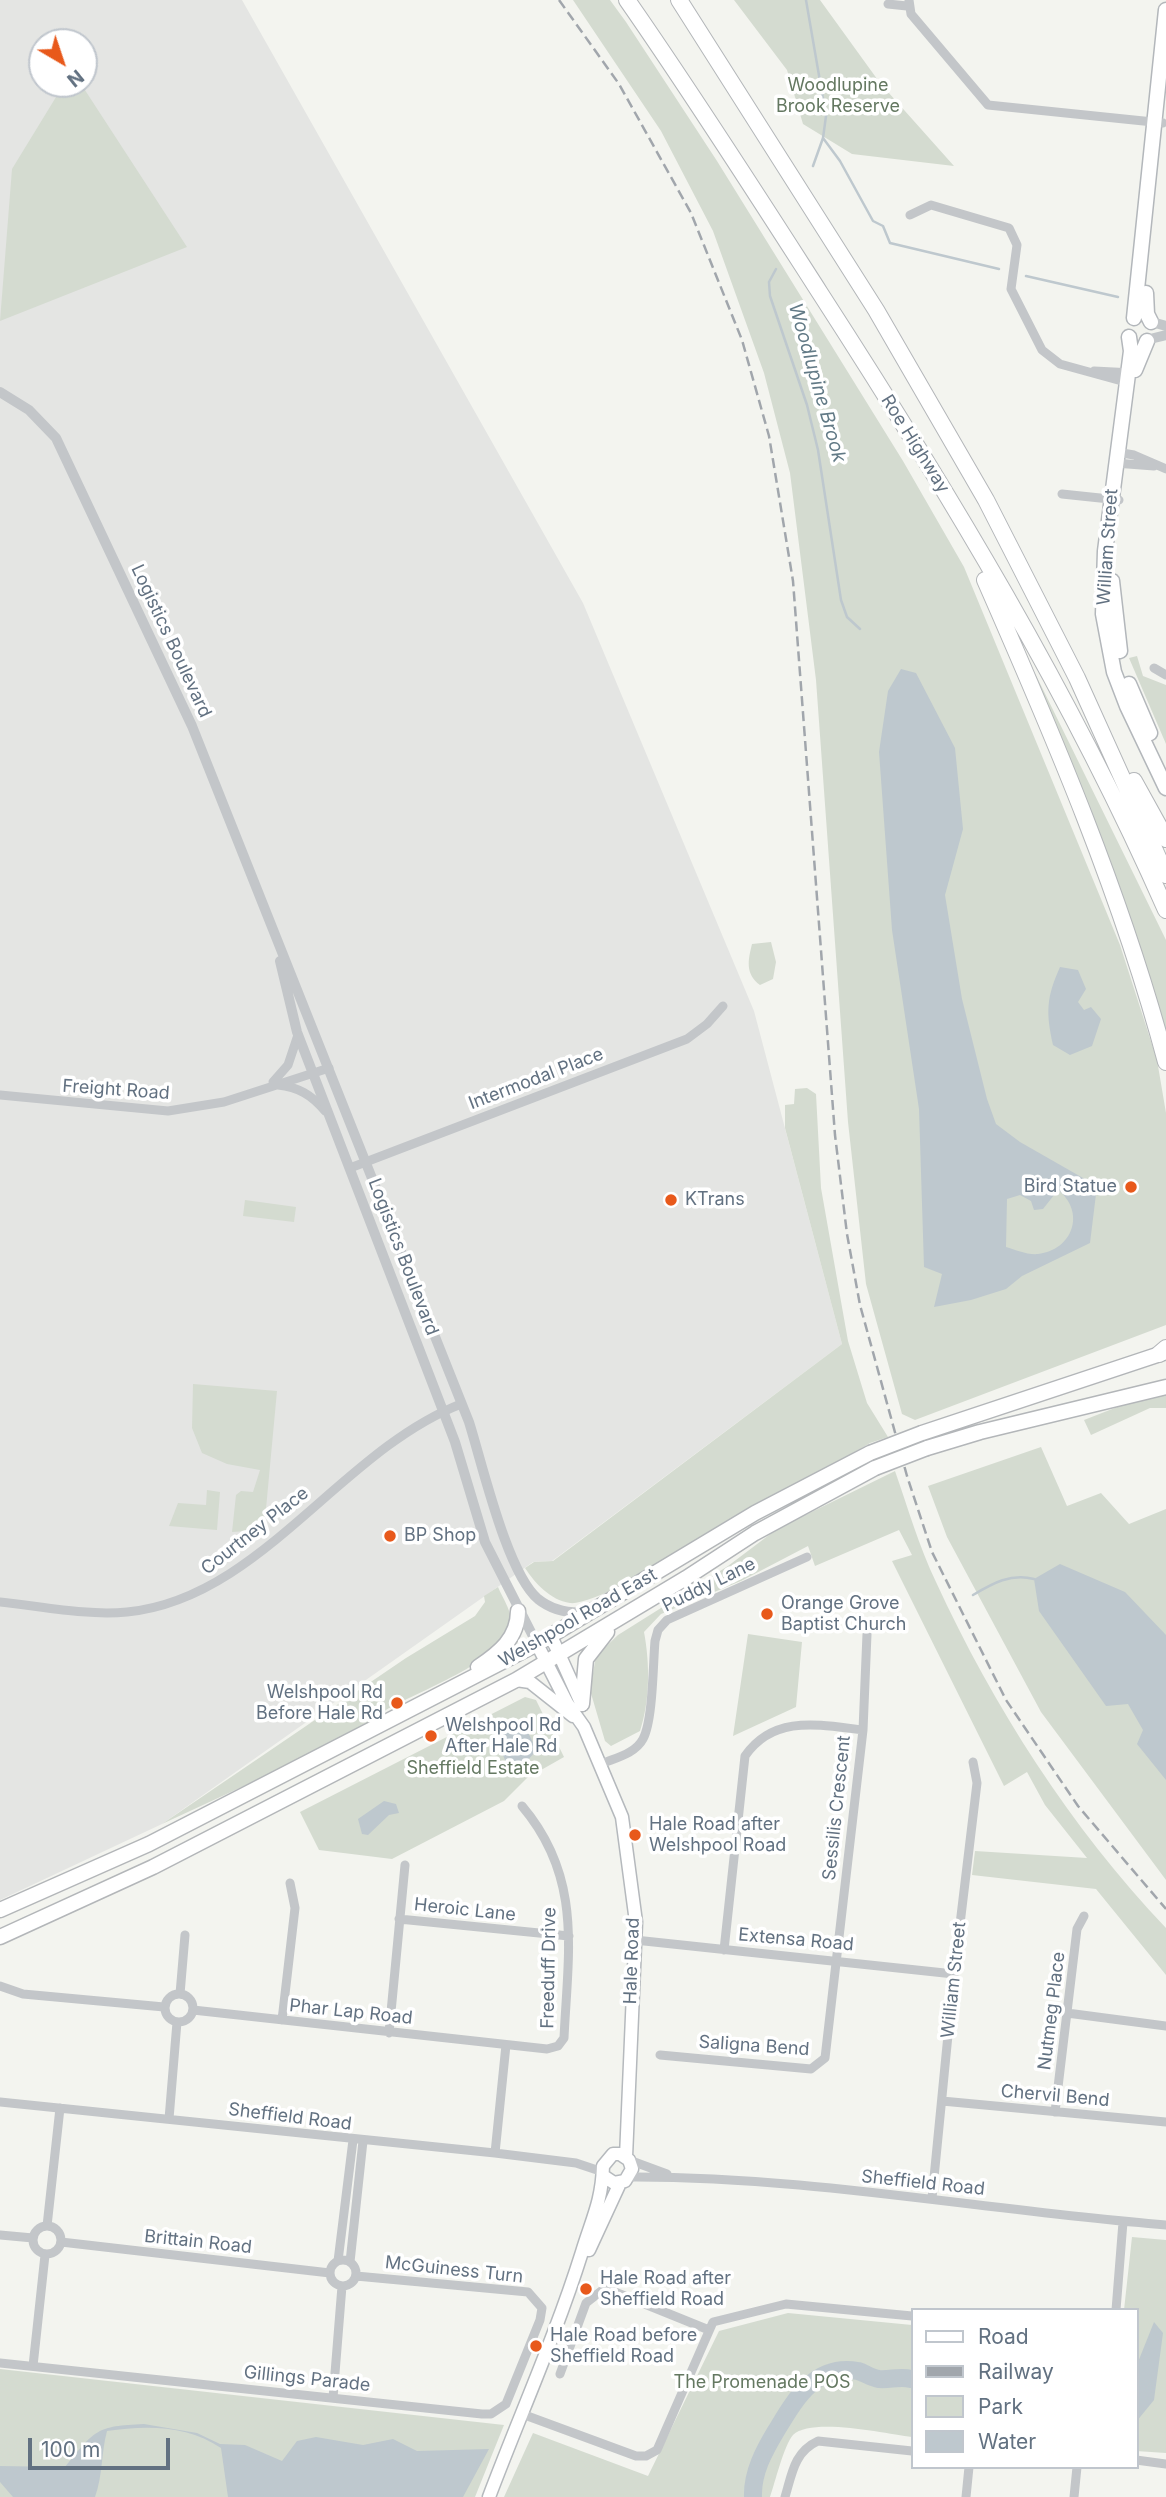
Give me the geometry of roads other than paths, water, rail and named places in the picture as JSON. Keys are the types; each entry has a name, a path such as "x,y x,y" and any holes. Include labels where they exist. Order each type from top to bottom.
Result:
{"highway":[{"name":"Roe Highway","path":"627,0 761,201 950,501 1054,683 1166,910"},
{"name":"Roe Highway","path":"679,0 883,322 986,500 1077,678 1166,875"},
{"path":"950,501 1040,705 1116,900 1146,986 1166,1062"},
{"path":"1077,678 1166,839"}],"main road":[{"path":"1157,323 1147,314 1145,285 1166,10"},
{"path":"1162,75 1166,55"},
{"path":"1157,323 1149,340 1136,342 1129,337 1127,329 1137,312 1159,123 1166,96"},
{"path":"1134,318 1142,316 1157,323"},
{"name":"William Street","path":"1129,337 1130,378 1103,592 1107,640 1127,706 1166,788"},
{"name":"William Street","path":"1130,378 1140,352 1149,340"},
{"name":"William Street","path":"1115,499 1112,552 1116,637 1136,702 1166,766"},
{"name":"Welshpool Road East","path":"0,1910 149,1844 537,1644 755,1513 870,1453 1164,1351"},
{"name":"Welshpool Road East","path":"0,1937 166,1860 516,1680 755,1533 874,1468 980,1432 1166,1387"},
{"path":"370,1731 386,1713 480,1666 516,1632 518,1611"},
{"path":"582,1703 586,1659 617,1620"},
{"name":"Hale Road","path":"551,1636 582,1703 582,1723"},
{"name":"Hale Road","path":"489,2497 570,2289 626,2119 636,1922 622,1817 582,1723 537,1644"},
{"path":"516,1680 530,1682 582,1723"},
{"path":"613,2163 632,2169 624,2180 613,2163"},
{"name":"Hale Road","path":"570,2289 624,2180"}],"street":[{"path":"888,4 908,3 911,14 988,105 1159,123"},
{"path":"910,215 931,205 1009,228 1017,245 1011,289 1036,340 1050,359 1086,371 1130,378"},
{"path":"1149,340 1166,335"},
{"name":"Logistics Boulevard","path":"0,391 29,410 56,438 192,726 461,1404 505,1538 523,1578 538,1599 555,1609 593,1612"},
{"path":"1120,458 1166,469"},
{"path":"1062,494 1115,499"},
{"path":"1154,668 1166,675"},
{"name":"Logistics Boulevard","path":"273,931 298,1034 455,1441 481,1531 508,1593 537,1644"},
{"name":"Intermodal Place","path":"350,1168 687,1038 708,1024 723,1006"},
{"path":"268,1086 288,1066 298,1034"},
{"name":"Freight Road","path":"0,1095 168,1111 224,1102 329,1068"},
{"name":"Freight Road","path":"268,1086 297,1088 312,1096 333,1124"},
{"name":"Courtney Place","path":"0,1602 125,1612 177,1602 205,1590 236,1570 393,1441 443,1411 461,1404"},
{"name":"Puddy Lane","path":"601,1764 631,1752 642,1741 647,1726 655,1641 658,1630 667,1620 807,1557"},
{"path":"863,1730 867,1634"},
{"name":"Sessilis Crescent","path":"724,1950 746,1756 765,1737 789,1724 863,1730 836,1959"},
{"name":"William Street","path":"932,2198 954,1974 977,1783 973,1762"},
{"name":"Freeduff Drive","path":"506,2045 547,2049 558,2046 564,2038 570,1917 560,1874 539,1829 522,1806"},
{"path":"389,2033 405,1865"},
{"path":"282,2020 295,1908 290,1883"},
{"name":"Nutmeg Place","path":"1055,2112 1078,1925 1084,1916"},
{"name":"Heroic Lane","path":"399,1919 569,1936"},
{"path":"180,1994 185,1935"},
{"name":"Extensa Road","path":"635,1940 836,1959 954,1974"},
{"name":"Saligna Bend","path":"660,2055 816,2067 827,2053 836,1959"},
{"path":"0,1986 23,1994 164,2007"},
{"path":"180,1994 188,1998 193,2010 188,2019 177,2022 168,2017 164,2007 169,1997 180,1994"},
{"name":"Phar Lap Road","path":"193,2010 506,2045"},
{"path":"1067,2013 1166,2025"},
{"path":"169,2119 177,2022"},
{"path":"495,2153 506,2045"},
{"name":"Chervil Bend","path":"942,2101 1166,2122"},
{"name":"Sheffield Road","path":"0,2102 576,2163 613,2163 676,2177 932,2198 1166,2225"},
{"path":"47,2226 60,2108"},
{"path":"353,2184 351,2262 356,2276 351,2284 342,2286 334,2281 330,2273 338,2261 353,2184 358,2141"},
{"name":"Sheffield Road","path":"624,2180 676,2177"},
{"path":"1115,2308 1124,2222"},
{"path":"47,2226 58,2231 61,2242 55,2253 46,2255 35,2248 33,2238 36,2231 47,2226"},
{"path":"342,2231 353,2233"},
{"path":"0,2235 33,2238"},
{"name":"Brittain Road","path":"61,2242 330,2273"},
{"path":"33,2366 46,2255"},
{"path":"338,2261 351,2262"},
{"name":"McGuiness Turn","path":"356,2276 528,2292 542,2308"},
{"path":"333,2398 342,2286"},
{"path":"560,2374 586,2303 605,2288 709,2330"},
{"path":"522,2414 636,2456 652,2454 657,2449 713,2322 786,2304 911,2316"},
{"name":"Gillings Parade","path":"0,2363 491,2414 506,2404 542,2308"},
{"path":"785,2497 797,2457 805,2447 818,2441 911,2451"},
{"path":"1138,2460 1166,2464"},
{"path":"966,2497 969,2469"},
{"path":"1074,2497 1077,2469"}],"water":[{"path":"901,669 916,673 955,748 963,829 945,895 962,999 987,1099 996,1124 1020,1142 1097,1186 1090,1243 1022,1276 1006,1289 971,1300 934,1307 942,1274 924,1267 919,1109 892,930 879,752 888,691","holes":["1058,1190 1072,1209 1072,1229 1060,1245 1038,1254 1006,1247 1007,1199 1020,1195 1031,1201 1034,1210 1043,1209"]},
{"path":"1060,967 1078,970 1086,989 1078,1002 1084,1010 1091,1007 1101,1019 1092,1046 1070,1055 1053,1045 1049,1024 1050,997"},
{"path":"1060,1564 1125,1592 1166,1635 1166,1780 1137,1744 1143,1730 1128,1704 1106,1706 1039,1611 1034,1579"},
{"path":"522,1721 537,1750 525,1763 506,1762 502,1751 506,1723"},
{"path":"384,1801 396,1804 399,1813 389,1815 368,1835 362,1834 358,1819"},
{"path":"1154,2322 1163,2333 1154,2400 1138,2420 1138,2362"},
{"path":"144,2424 197,2433 220,2444 245,2445 282,2461 297,2441 316,2437 363,2445 393,2439 417,2451 489,2449 463,2497 228,2497 221,2448 195,2435 152,2428 107,2431 95,2497 13,2497 0,2482 0,2466 65,2467 98,2432 116,2426"}],"waterway":[{"name":"Woodlupine Brook","path":"806,0 826,116 823,138 813,166"},
{"path":"823,138 840,161 873,221 883,226 890,243 999,269"},
{"name":"Woodlupine Brook","path":"776,269 769,282 770,296 807,405 818,450 841,600 847,617 860,629"},
{"path":"1026,276 1118,297"},
{"path":"973,1595 1010,1578 1034,1579"},
{"name":"Woodlupine Brook","path":"753,2497 757,2471 767,2446 799,2396 818,2378 843,2370 858,2371 879,2379 911,2379"}],"railway":[{"path":"559,0 619,84 691,213 742,340 769,436 793,581 835,1135 847,1234 860,1305 907,1476 932,1552 1006,1700 1078,1806 1166,1909"}],"place":[{"name":"Bird Statue","path":"1131,1187"},
{"name":"KTrans","path":"671,1200"},
{"name":"BP Shop","path":"390,1536"},
{"name":"Orange Grove Baptist Church","path":"767,1614"},
{"name":"Welshpool Rd Before Hale Rd","path":"397,1703"},
{"name":"Welshpool Rd After Hale Rd","path":"431,1736"},
{"name":"Hale Road after Welshpool Road","path":"635,1835"},
{"name":"Hale Road after Sheffield Road","path":"586,2289"},
{"name":"Hale Road before Sheffield Road","path":"536,2346"}],"park label":[{"name":"Woodlupine Brook Reserve","path":"838,96"},
{"name":"Sheffield Estate","path":"473,1769"},
{"name":"The Promenade POS","path":"762,2383"}]}
